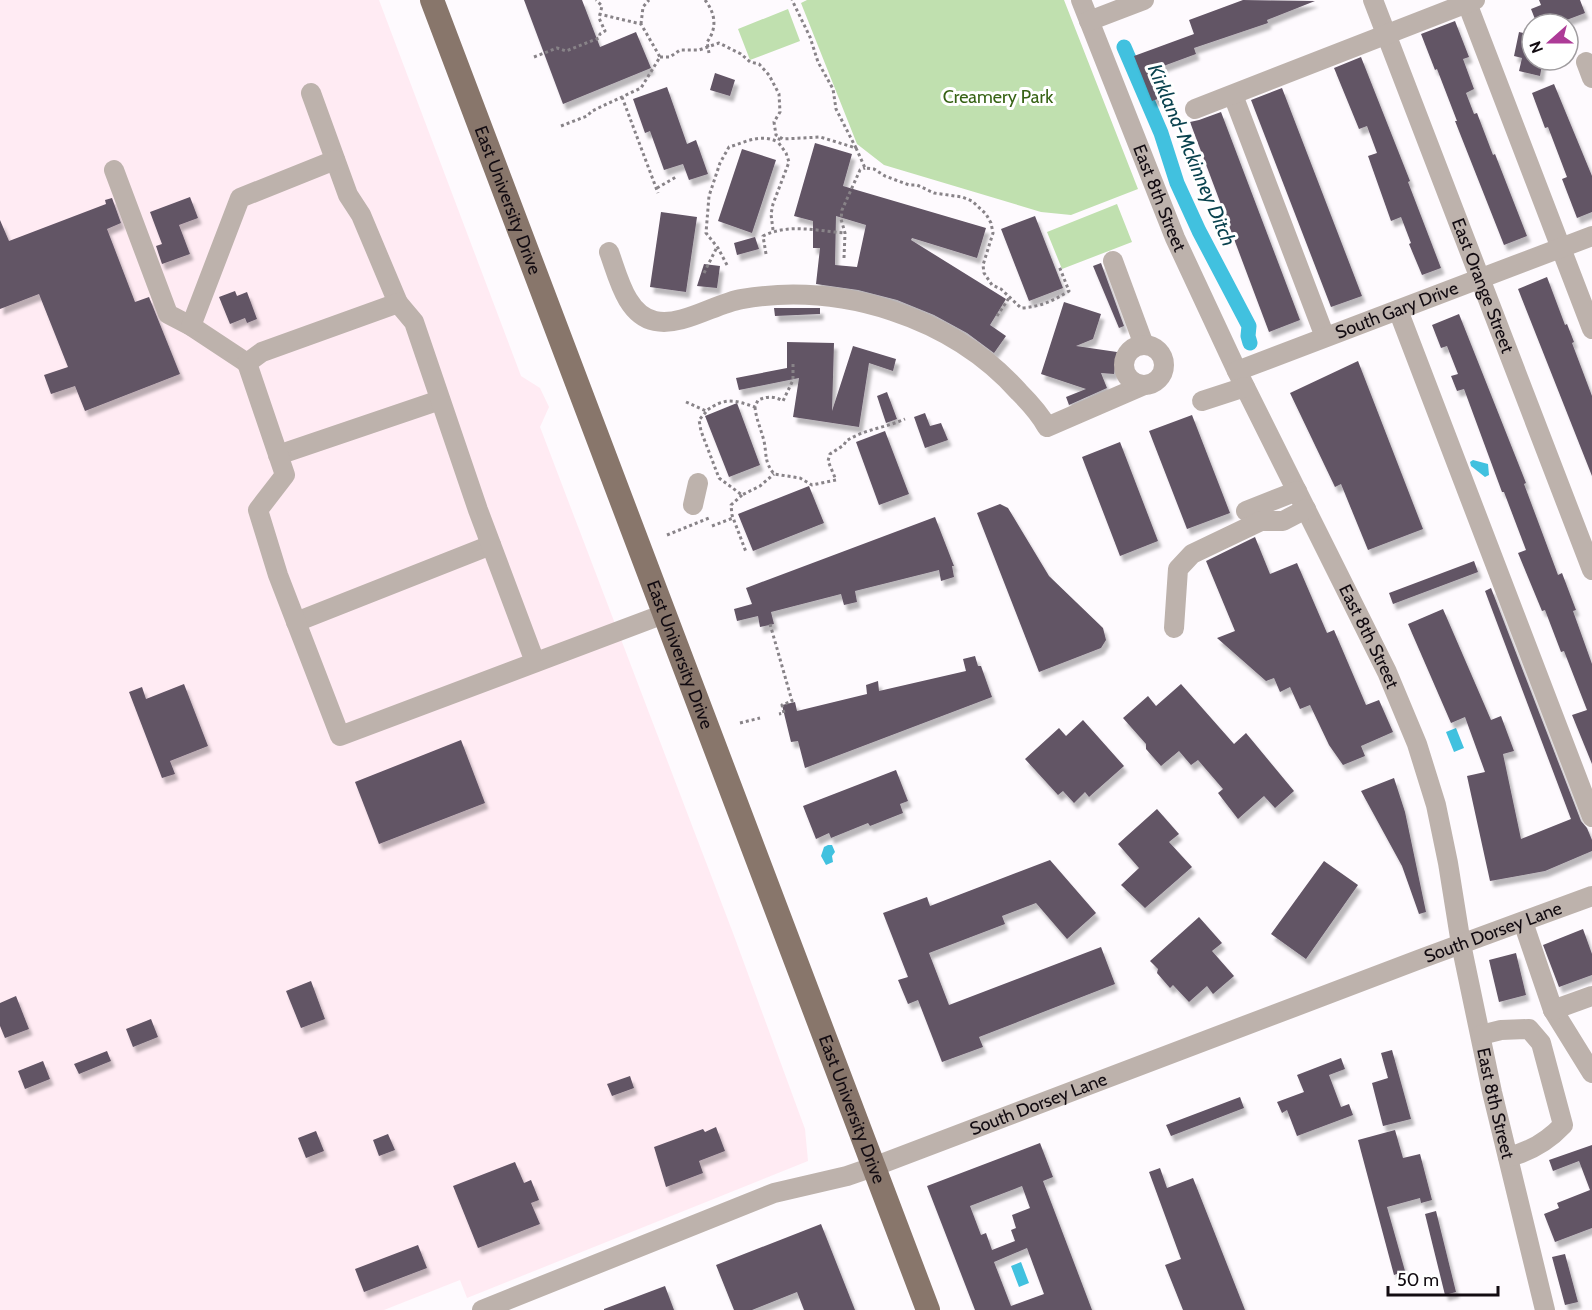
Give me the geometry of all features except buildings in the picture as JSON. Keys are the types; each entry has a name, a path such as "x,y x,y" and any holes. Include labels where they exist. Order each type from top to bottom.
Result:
{"main road":[{"name":"East University Drive","path":"432,0 928,1310"}],"street":[{"name":"East 8th Street","path":"1081,0 1175,238 1241,379 1387,672 1417,744 1438,817 1480,1035 1545,1310"},
{"path":"1089,21 1144,0"},
{"name":"East Orange Street","path":"1373,0 1592,570"},
{"path":"1195,109 1471,2 1592,330"},
{"path":"311,93 348,195 361,215 398,303 414,322 491,545 535,662"},
{"path":"1233,94 1325,337"},
{"path":"191,326 240,198 335,160"},
{"path":"114,170 168,314 191,326 247,363 285,475 258,510 278,575 340,735 664,614"},
{"name":"South Gary Drive","path":"1202,402 1241,379 1325,337 1592,236"},
{"path":"609,252 628,300 646,318 657,322 686,318 743,298 808,294 873,304 931,326 967,346 1000,371 1042,416 1047,427 1156,381 1161,376 1165,364 1160,352 1155,347 1135,346 1130,350 1124,363 1127,376 1138,384 1144,385"},
{"path":"1113,261 1144,345"},
{"path":"247,363 262,352 398,303"},
{"path":"1398,310 1592,817"},
{"path":"278,455 440,400"},
{"path":"693,505 698,483"},
{"path":"1246,511 1297,491"},
{"path":"1174,628 1178,569 1192,554 1261,521 1283,521 1306,509"},
{"path":"296,622 491,545"},
{"name":"South Dorsey Lane","path":"483,1309 774,1193 847,1176 873,1167 1592,896"},
{"path":"1523,922 1553,1010 1592,1073"},
{"path":"1553,1010 1592,996"},
{"path":"1480,1035 1501,1030 1529,1029 1541,1043 1563,1125 1554,1135 1527,1151 1508,1157"}],"path":[{"path":"534,57 557,48 566,51 599,38 600,34 605,31 601,26 599,14 602,6 597,0"},
{"path":"649,0 643,7 641,24 660,57"},
{"path":"705,0 711,7 715,26 707,42 709,53"},
{"path":"792,0 810,37 818,62 833,89 836,109 865,168"},
{"path":"599,14 641,24"},
{"path":"660,57 670,57 680,50 699,50 719,43 741,54 750,62 759,64 769,75 779,94 780,112 774,122 776,135 783,139 820,137 856,148"},
{"path":"561,126 588,116 592,111 641,88 660,57"},
{"path":"622,97 658,193"},
{"path":"778,142 780,137"},
{"path":"727,265 706,233 709,196 720,163 729,147 759,138 770,138 778,142 786,153 789,162 772,204 773,231"},
{"path":"844,258 845,233 841,219 842,210 860,170 865,168 874,169 885,176 917,185 934,193 962,197 972,201 986,214 993,233 983,265 984,273 992,285 1001,289 1021,308 1034,308 1054,301 1069,291 1059,266"},
{"path":"657,188 676,177"},
{"path":"766,254 763,236 773,231 794,227 845,233"},
{"path":"704,273 717,247"},
{"path":"997,316 1009,298"},
{"path":"793,361 792,380 783,401 775,396 766,397 758,400 755,406 756,419 764,440 766,464 774,474 800,478 812,485 836,480 828,461 830,454 858,433 870,428 889,426 905,419"},
{"path":"742,495 719,478 699,420 715,404 733,399 755,406"},
{"path":"686,402 706,411"},
{"path":"746,552 732,505 742,495 760,486 774,474"},
{"path":"667,535 709,518"},
{"path":"712,526 734,518"},
{"path":"770,624 792,701 782,705 784,713 780,714"},
{"path":"740,723 760,718"}],"shaded area":[{"path":"0,0 379,0 521,376 540,388 549,407 540,427 733,933 805,1129 808,1161 467,1298 460,1280 384,1310 0,1310"}],"green space":[{"name":"Creamery Park","path":"807,0 1064,0 1138,189 1071,215 1041,212 884,165 857,144 801,3"},
{"path":"788,9 800,41 750,60 738,29"},
{"path":"1117,204 1132,242 1062,269 1047,232"}],"water":[{"path":"1473,460 1488,464 1489,475 1485,477 1471,466 1470,462"},
{"path":"1456,728 1464,748 1454,752 1446,732"},
{"path":"832,845 835,852 832,856 833,862 826,865 821,856 824,847"},
{"path":"1021,1262 1029,1283 1019,1287 1011,1266"}],"waterway":[{"name":"Kirkland-Mckinney Ditch","path":"1124,47 1161,133 1177,183 1199,231 1249,326 1250,343"}]}
